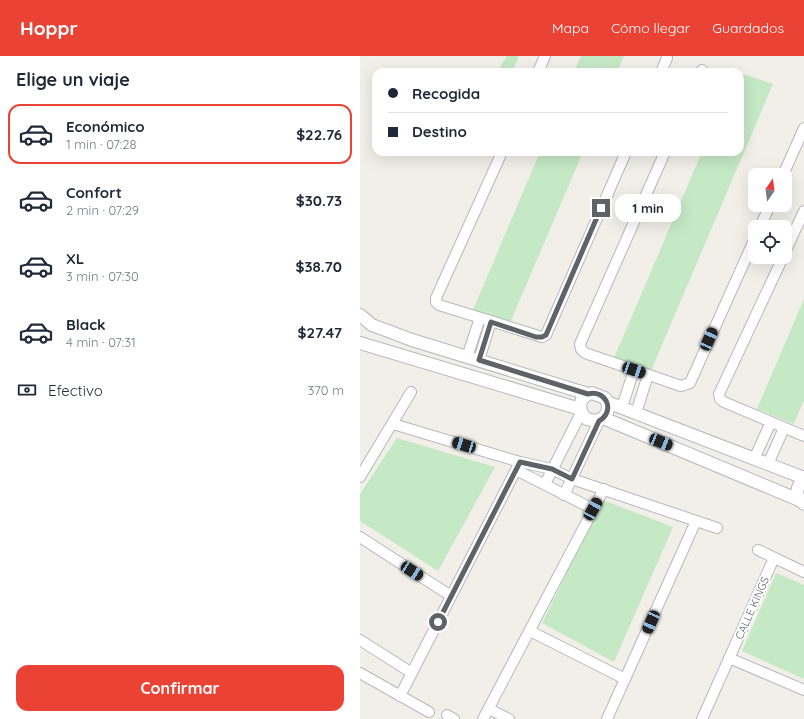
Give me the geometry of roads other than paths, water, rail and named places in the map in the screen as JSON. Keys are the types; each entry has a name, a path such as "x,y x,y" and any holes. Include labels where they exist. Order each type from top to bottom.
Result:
{"street":[{"path":"540,68 545,56"},
{"path":"662,68 667,58"},
{"path":"786,168 804,128"},
{"path":"500,156 436,298 436,302 439,305 536,337 546,335 624,156"},
{"path":"663,156 580,344 581,350 585,353 681,386 690,383 748,254"},
{"path":"792,237 804,211"},
{"path":"780,264 719,394 720,399 724,402 804,436"},
{"path":"360,315 372,326 412,340 588,394 597,393 605,398 608,411 601,420 564,494"},
{"path":"473,359 480,318"},
{"path":"473,359 491,322"},
{"path":"404,356 405,347 412,340"},
{"path":"360,343 580,411 590,421 601,420 802,502"},
{"path":"622,407 634,370"},
{"path":"636,413 648,375"},
{"path":"360,477 411,392"},
{"path":"545,484 580,411 582,400 588,394"},
{"path":"607,402 804,479 797,488 802,502"},
{"path":"754,459 771,422"},
{"path":"393,424 518,466 552,469 572,479 716,528"},
{"path":"768,464 784,428"},
{"path":"518,466 545,484 593,509"},
{"path":"400,696 518,466"},
{"path":"483,719 604,490"},
{"path":"607,719 696,521"},
{"path":"360,537 451,596"},
{"path":"758,550 804,572"},
{"name":"CALLE KINGS","path":"702,719 774,558"},
{"path":"530,631 625,679"},
{"path":"360,640 412,673"},
{"path":"729,658 804,690"},
{"path":"360,673 430,712"},
{"path":"488,708 509,719"}]}
